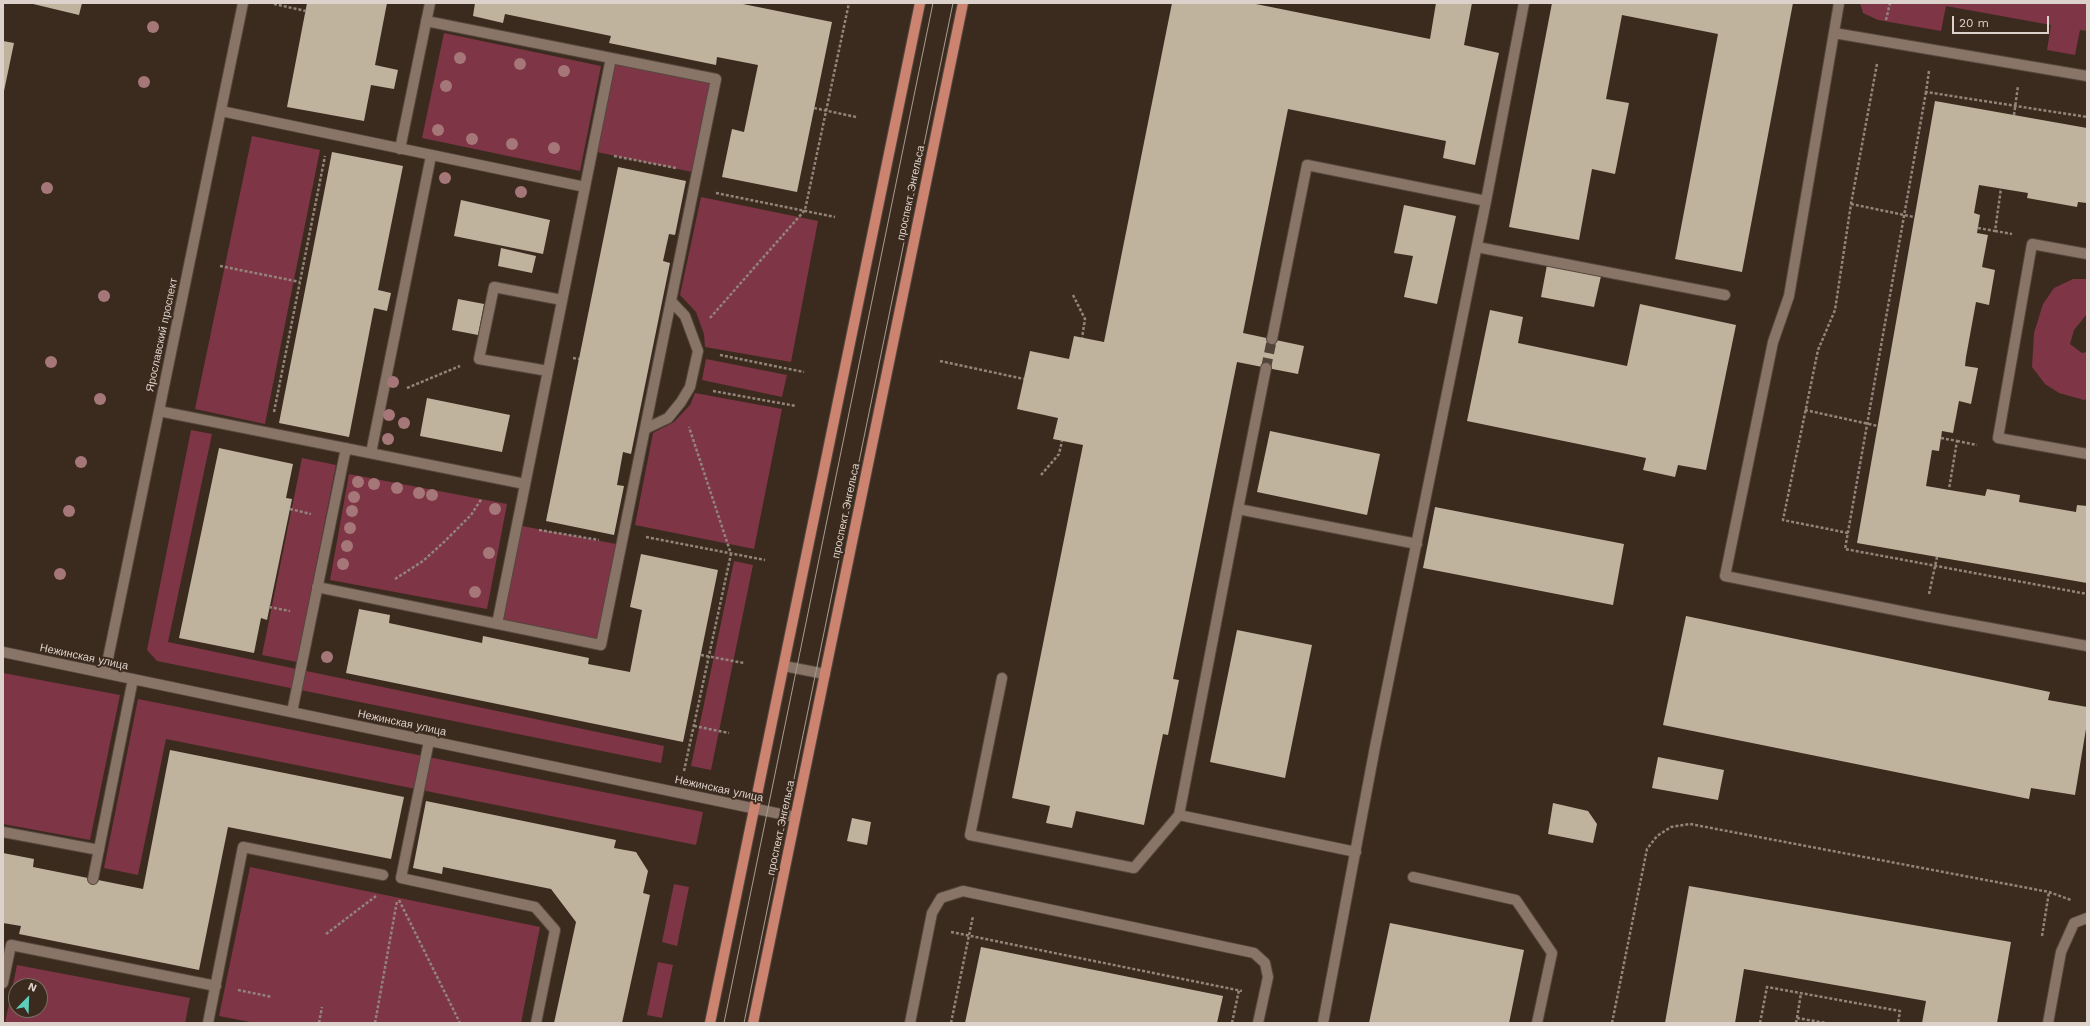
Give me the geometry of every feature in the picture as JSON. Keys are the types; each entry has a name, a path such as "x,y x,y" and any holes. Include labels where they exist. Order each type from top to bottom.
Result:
{"main road":[{"path":"710,1023 920,3"},
{"name":"проспект Энгельса","path":"753,1023 963,3"}],"street":[{"name":"Ярославский проспект","path":"105,673 243,3"},
{"path":"400,149 430,3"},
{"path":"1323,1023 1375,747 1477,247 1524,3"},
{"path":"1839,3 1789,296 1773,342 1725,576 1925,616 2087,646"},
{"path":"317,588 601,645 716,79 426,21"},
{"path":"1834,33 2087,76"},
{"path":"497,624 611,58"},
{"path":"221,112 585,187"},
{"path":"371,453 431,156"},
{"path":"1272,339 1307,165 1486,201"},
{"path":"2087,254 2032,244 1998,438 2087,454"},
{"path":"1477,247 1725,295"},
{"path":"548,371 478,358 494,287 562,300"},
{"path":"645,428 668,418 681,402 690,387 698,351 685,316 671,301"},
{"path":"1002,678 970,834 1134,868 1179,816 1266,368"},
{"path":"159,411 525,484"},
{"path":"292,712 346,448"},
{"path":"1238,509 1417,544"},
{"name":"Нежинская улица","path":"3,652 796,817"},
{"path":"784,666 825,674"},
{"path":"93,879 134,679"},
{"path":"429,741 401,878 535,907 555,930 536,1023"},
{"path":"1179,816 1356,852"},
{"path":"3,832 99,850"},
{"path":"208,1023 244,847 383,875"},
{"path":"1414,877 1516,900 1552,952 1537,1023"},
{"path":"910,1023 932,913 941,898 963,891 1254,953 1265,963 1268,978 1258,1023"},
{"path":"2048,1023 2061,952 2074,923 2087,918"},
{"path":"3,983 11,945 216,986"}],"path":[{"path":"694,337 804,210 849,3"},
{"path":"274,4 306,11"},
{"path":"1848,532 1784,520 1818,350 1835,310 1851,204 1882,41"},
{"path":"2014,115 2021,64"},
{"path":"1922,68 1929,69 1926,92 1845,550 2087,594"},
{"path":"1926,92 2087,117"},
{"path":"814,108 856,117"},
{"path":"592,151 697,173"},
{"path":"273,413 326,152"},
{"path":"694,188 835,217"},
{"path":"1978,228 1995,231 2001,188"},
{"path":"1851,204 1914,217"},
{"path":"220,266 300,282"},
{"path":"1073,294 1085,319 1082,338"},
{"path":"698,351 804,372"},
{"path":"382,398 478,358"},
{"path":"940,360 1024,379"},
{"path":"690,387 796,406"},
{"path":"681,402 731,554 684,772"},
{"path":"1805,410 1878,426"},
{"path":"1941,438 1957,441 1948,489"},
{"path":"1041,475 1059,454 1062,441"},
{"path":"360,596 389,583 428,556 471,515 495,478"},
{"path":"517,526 621,544"},
{"path":"624,533 766,560"},
{"path":"1925,616 1936,557"},
{"path":"701,655 744,663"},
{"path":"694,726 729,733"},
{"path":"1612,1023 1647,849 1657,836 1671,827 1690,824 2050,892 2072,900"},
{"path":"326,934 401,878"},
{"path":"951,1023 977,894"},
{"path":"375,1023 397,898 460,1023"},
{"path":"929,928 1264,995"},
{"path":"216,986 272,997"},
{"path":"1760,1023 1767,986 1900,1011 1898,1023"},
{"path":"1232,1023 1239,990"},
{"path":"1796,1023 1801,993"},
{"path":"319,1023 322,1007"},
{"path":"1797,1018 1826,1023"}],"shaded area":[{"path":"1860,3 2087,3 2087,31 2080,30 2075,55 2047,50 2051,25 1946,6 1941,31 1878,20 1863,13"},
{"path":"444,33 601,66 580,171 422,138"},
{"path":"611,58 716,79 697,173 592,151"},
{"path":"252,136 320,150 265,424 195,409"},
{"path":"701,197 818,221 791,362 705,347 704,334 696,312 680,295"},
{"path":"2073,279 2087,279 2087,314 2074,330 2070,344 2082,353 2087,352 2087,399 2084,400 2059,393 2045,384 2032,367 2034,333 2043,304 2054,288"},
{"path":"706,359 787,375 782,397 702,380"},
{"path":"695,393 782,409 754,549 635,525 653,433 674,422 690,405"},
{"path":"191,430 212,434 168,642 664,746 661,763 157,661 147,650"},
{"path":"302,458 336,465 297,662 262,655"},
{"path":"349,474 507,504 487,609 330,580"},
{"path":"517,525 621,545 601,645 497,624"},
{"path":"734,561 753,565 711,770 691,766"},
{"path":"3,673 120,695 90,840 3,824"},
{"path":"138,699 703,812 696,845 166,739 138,875 104,868"},
{"path":"250,867 540,927 521,1023 255,1023 219,1016"},
{"path":"674,884 689,887 677,946 662,942"},
{"path":"658,962 673,965 662,1018 647,1015"},
{"path":"17,965 190,998 185,1023 5,1023 8,1008 8,1018 48,1018 48,978 14,978"}],"building":[{"path":"29,3 82,3 79,15"},
{"path":"307,3 387,3 375,65 398,70 394,89 371,85 364,121 287,107"},
{"path":"475,3 738,3 832,22 797,192 722,177 732,129 744,132 758,65 717,57 716,65 609,43 611,36 505,14 503,23 473,16"},
{"path":"1172,3 1251,3 1430,39 1436,3 1472,3 1464,45 1499,53 1475,165 1443,158 1446,141 1288,109 1243,333 1304,346 1298,374 1237,362 1173,679 1179,680 1168,735 1163,734 1144,825 1076,811 1072,828 1046,823 1050,806 1012,798 1083,445 1053,439 1058,418 1017,409 1030,351 1069,359 1074,336 1104,342"},
{"path":"1552,3 1793,3 1742,272 1675,259 1718,34 1622,15 1606,99 1629,103 1615,174 1592,169 1579,240 1509,227"},
{"path":"3,41 14,43 4,91 3,91"},
{"path":"1935,101 2087,128 2087,203 2078,202 2077,207 2027,198 2028,193 1979,185 1974,213 1980,215 1977,233 1988,235 1982,267 1995,270 1989,305 1976,302 1966,357 1965,366 1978,368 1971,404 1959,401 1953,433 1942,431 1939,451 1932,450 1926,486 1985,496 1987,489 2020,495 2019,502 2076,512 2077,505 2087,506 2087,583 1857,543"},
{"path":"332,152 403,166 378,290 391,293 387,311 374,308 349,437 279,423"},
{"path":"618,167 686,181 675,235 669,234 663,261 670,263 631,454 623,452 617,485 624,486 614,535 546,521"},
{"path":"461,200 550,220 543,254 454,236"},
{"path":"1404,205 1456,216 1437,304 1404,297 1413,256 1394,253"},
{"path":"501,248 536,256 532,273 498,266"},
{"path":"1547,265 1601,276 1594,307 1541,297"},
{"path":"458,299 484,304 478,335 452,330"},
{"path":"1640,304 1736,325 1706,470 1678,465 1675,477 1643,470 1646,458 1467,421 1490,310 1523,317 1518,343 1627,366"},
{"path":"427,398 510,415 502,452 420,436"},
{"path":"1270,431 1380,454 1367,515 1257,492"},
{"path":"219,448 293,464 286,498 292,499 267,620 261,618 254,653 179,638"},
{"path":"1435,507 1624,544 1613,605 1423,568"},
{"path":"641,554 718,570 683,742 346,673 359,609 390,615 389,623 482,643 483,636 589,658 588,664 630,672 642,610 630,607"},
{"path":"1686,616 2050,692 2048,700 2087,707 2087,723 2075,795 2031,788 2029,799 1663,725"},
{"path":"1237,630 1312,645 1285,778 1210,762"},
{"path":"170,750 404,797 391,859 228,827 199,970 19,934 21,926 3,923 3,853 34,859 33,867 143,889"},
{"path":"1658,757 1724,770 1718,800 1652,788"},
{"path":"426,801 616,840 614,848 636,852 648,871 643,893 650,895 622,1023 554,1023 576,922 551,889 443,867 442,874 413,868"},
{"path":"1553,803 1588,811 1597,824 1593,843 1548,834"},
{"path":"852,818 871,822 867,845 847,841"},
{"path":"1689,886 2011,942 1997,1023 1922,1023 1926,1001 1744,969 1735,1023 1665,1023"},
{"path":"1390,923 1524,950 1509,1023 1369,1023"},
{"path":"981,947 1223,996 1217,1023 965,1023"}],"tunnel":[{"path":"1266,368 1272,339"}],"tram line":[{"path":"724,1023 933,3"},
{"path":"744,1023 953,3"}]}
